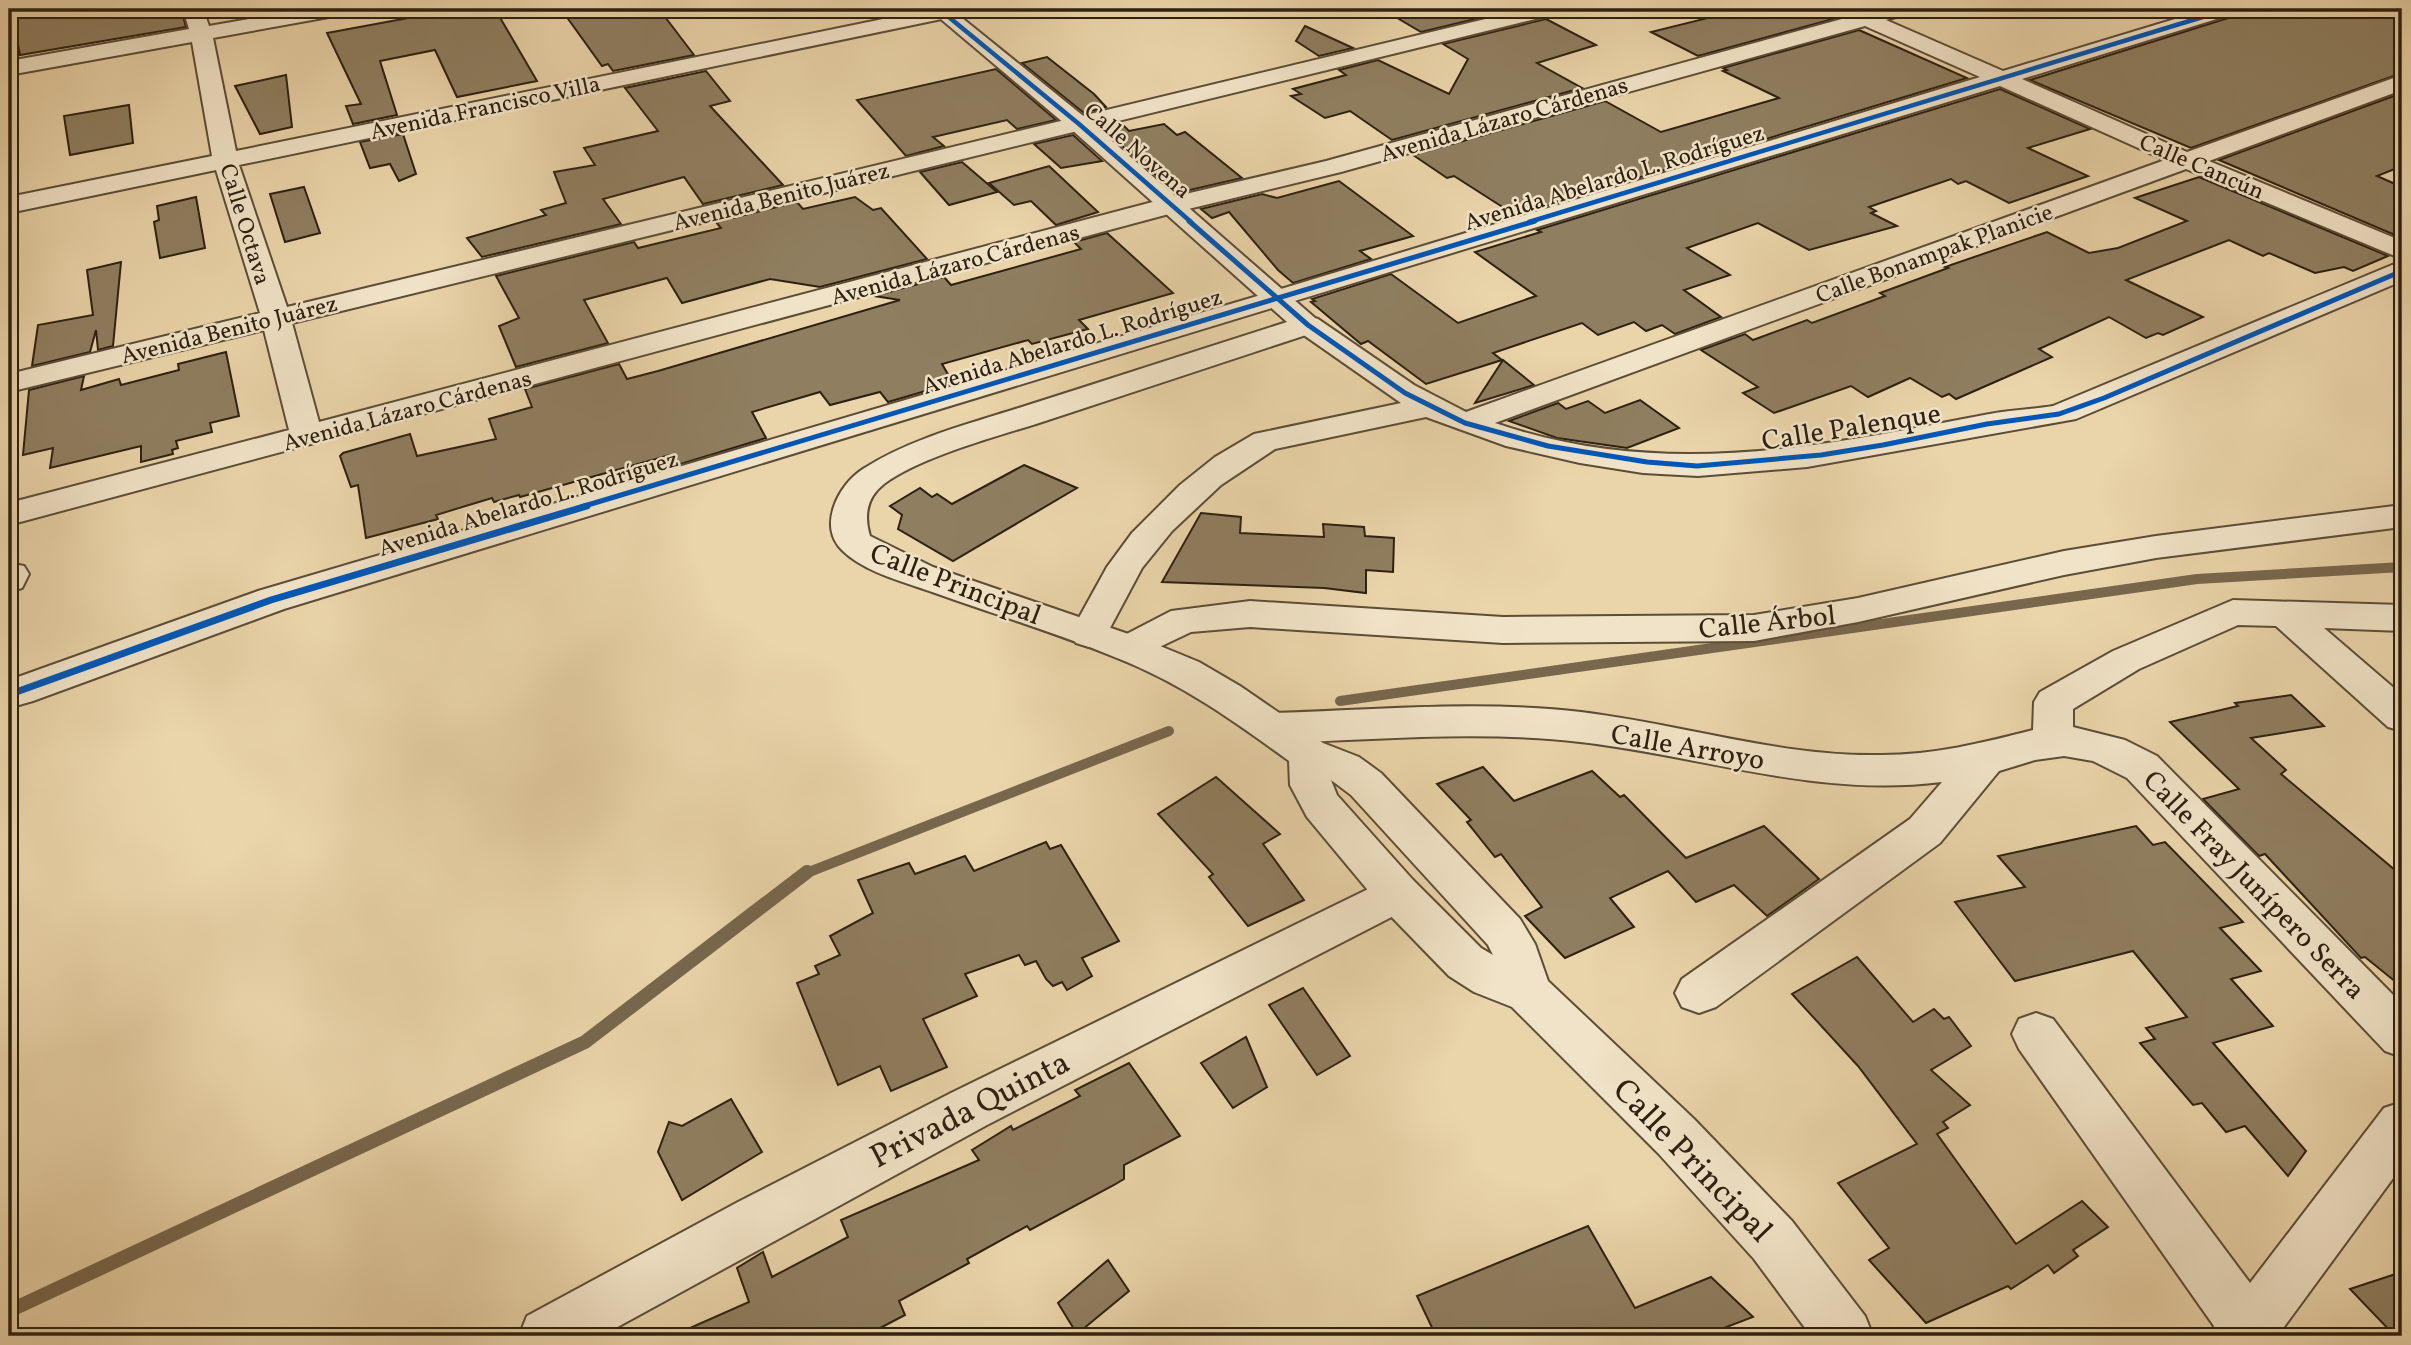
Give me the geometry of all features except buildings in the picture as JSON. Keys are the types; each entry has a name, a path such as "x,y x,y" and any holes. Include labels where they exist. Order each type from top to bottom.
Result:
{"street":[{"path":"9,68 197,21 340,9"},
{"name":"Avenida Benito Juárez","path":"9,383 1552,9"},
{"name":"Calle Cancún","path":"1844,9 2188,161 2402,251"},
{"name":"Avenida Lázaro Cárdenas","path":"9,514 1173,205 1332,167 1901,9"},
{"name":"Avenida Abelardo L. Rodríguez","path":"9,689 19,691 271,600 1281,298 2229,9"},
{"path":"2389,9 2402,13"},
{"name":"Calle Novena","path":"948,10 1281,298 1308,325"},
{"name":"Avenida Francisco Villa","path":"9,205 948,10"},
{"name":"Calle Octava","path":"197,21 225,160 276,318 307,437"},
{"name":"Calle Bonampak Planicie","path":"1465,423 2402,82"},
{"name":"Calle Palenque","path":"1308,325 1429,407 1465,423 1548,446 1684,465 1750,463 1846,451 1987,424 2059,414 2104,398 2402,271"},
{"name":"Calle Principal","path":"1308,325 941,445 872,477 853,497 848,520 853,541 878,557 920,575 1130,648 1185,672 1310,754 1344,768 1366,783 1468,892 1512,944 1529,993"},
{"path":"1089,634 1130,560 1154,530 1199,486 1241,454 1278,438 1429,407"},
{"name":"Calle Árbol","path":"1130,648 1184,620 1250,614 1503,631 1754,628 1846,613 2064,563 2155,547 2402,516"},
{"path":"2052,741 2054,702 2126,660 2233,612 2402,618"},
{"path":"2284,613 2402,717"},
{"name":"Calle Arroyo","path":"1273,729 1458,723 1580,727 1805,766 1877,771 1928,769 1985,759 2052,741 2099,747"},
{"name":"Calle Fray Junípero Serra","path":"2099,747 2122,754 2142,767 2402,1036"},
{"name":"Calle Principal","path":"1310,754 1311,785 1322,806 1397,893 1465,962 1490,978 1529,993 1676,1136 1773,1240 1845,1336"},
{"path":"1699,993 1925,831 1985,759"},
{"name":"Privada Quinta","path":"547,1336 679,1261 971,1105 1397,893"},
{"path":"2036,1034 2247,1333 2402,1125"}],"waterway":[{"path":"1340,701 2197,579 2402,567"},
{"path":"805,874 1169,731"},
{"path":"9,1311 585,1042 805,874"}],"cycle path":[{"path":"939,9 1079,124 1308,325 1405,393 1465,423 1548,446 1647,462 1697,466 1821,455 1987,424 2059,414 2104,398 2402,271"},
{"path":"9,689 19,691 271,600 1281,298 2229,9"}]}
